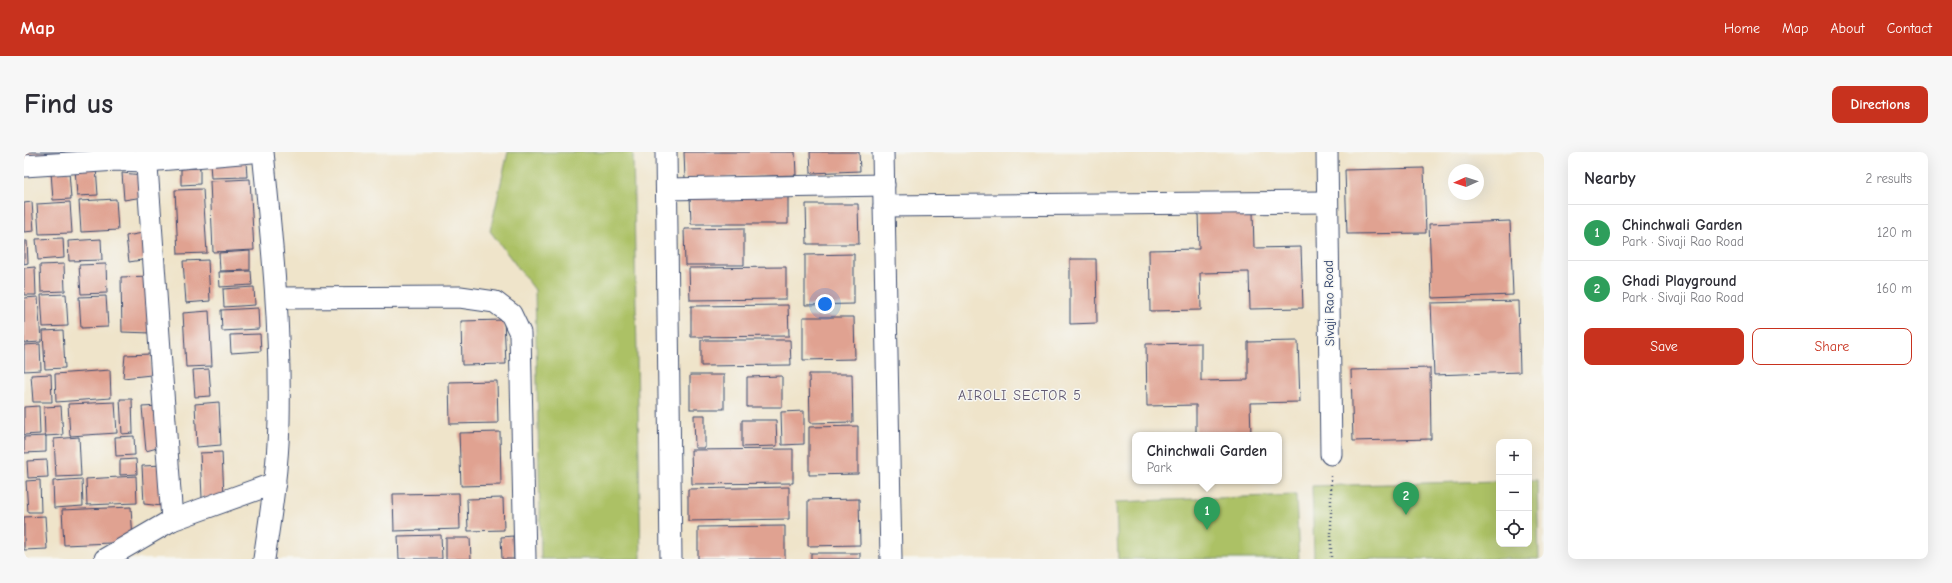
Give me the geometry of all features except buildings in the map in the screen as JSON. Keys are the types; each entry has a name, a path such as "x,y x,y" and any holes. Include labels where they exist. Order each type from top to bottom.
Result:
{"street":[{"path":"24,166 146,157 252,152"},
{"path":"263,152 277,298 279,421 275,483 264,559"},
{"path":"666,152 670,559"},
{"path":"883,152 891,559"},
{"name":"Sivaji Rao Road","path":"1327,152 1331,454"},
{"path":"146,157 172,520"},
{"path":"666,189 884,185"},
{"path":"884,206 1327,202"},
{"path":"277,298 460,297 495,302 512,314 520,333 525,559"},
{"path":"105,559 172,520 275,483"}],"path":[{"path":"1331,454 1331,559"}],"green space":[{"path":"508,152 633,152 641,559 541,559 535,290 490,231"},
{"path":"1532,480 1537,480 1539,559 1314,559 1312,486 1496,481 1496,547 1532,547"},
{"path":"1296,495 1299,559 1118,559 1116,502"}],"place":[{"name":"Ghadi Playground","path":"1406,515"},
{"name":"Chinchwali Garden","path":"1207,530"}],"district":[{"name":"AIROLI SECTOR 5","path":"1020,395"}]}
